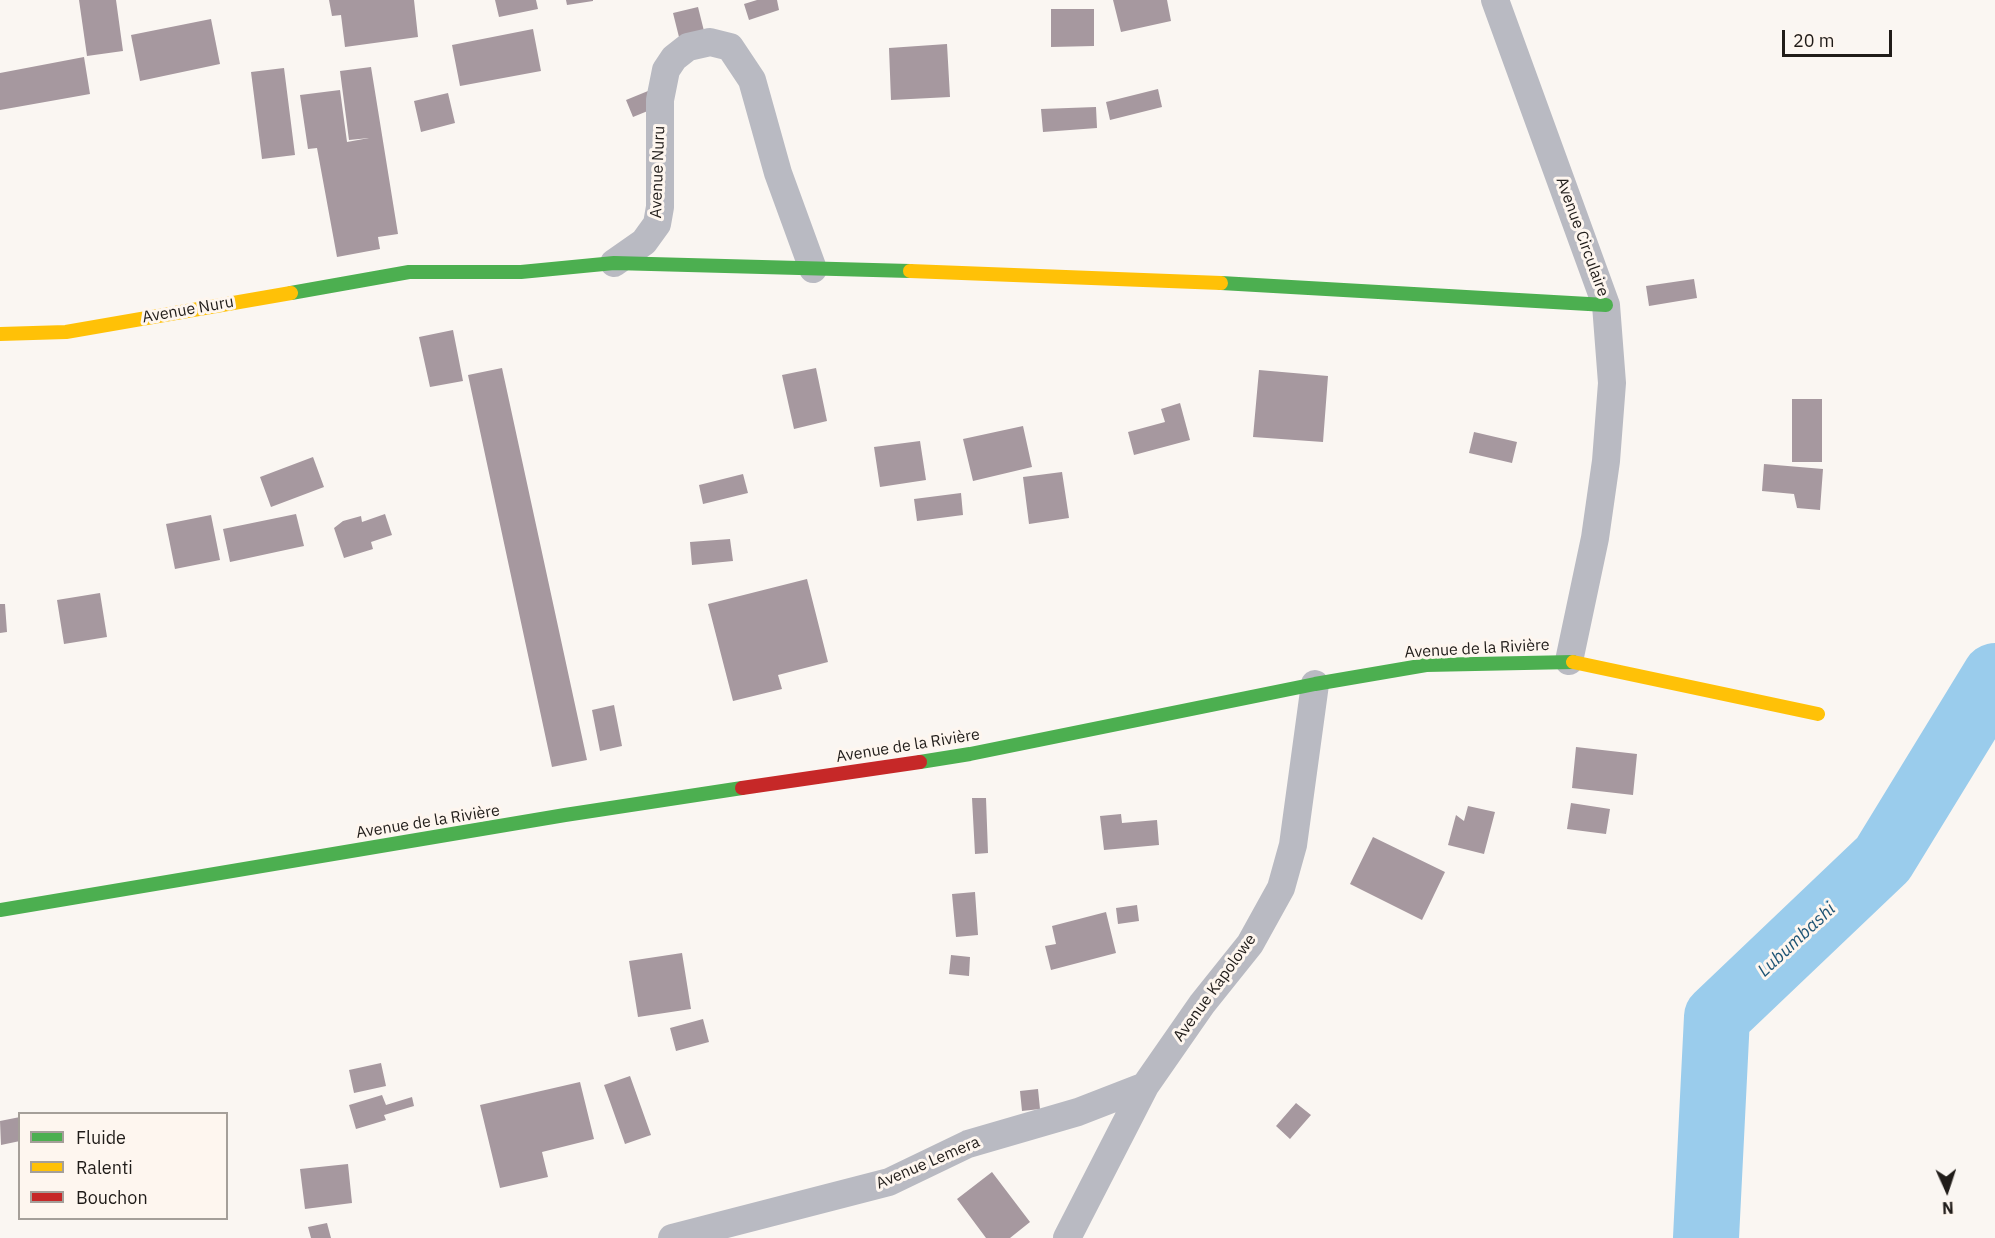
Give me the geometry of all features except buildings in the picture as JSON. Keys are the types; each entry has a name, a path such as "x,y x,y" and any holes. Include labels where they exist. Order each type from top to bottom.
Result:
{"street":[{"name":"Avenue Circulaire","path":"1495,0 1606,305 1612,383 1606,461 1595,538 1569,661"},
{"name":"Avenue Nuru","path":"0,334 66,332 409,272 521,272 614,263 644,242 657,224 660,207 660,100 666,70 674,58 688,47 710,42 730,47 752,80 778,173 813,269"},
{"path":"614,263 1126,277 1606,305"},
{"name":"Avenue de la Rivière","path":"0,910 565,815 970,754 1315,684 1426,665 1569,661 1818,714"},
{"name":"Avenue Kapolowe","path":"1067,1238 1145,1086 1202,1004 1250,944 1281,888 1293,845 1315,684"},
{"name":"Avenue Lemera","path":"672,1238 889,1182 968,1144 1078,1112 1145,1086"}],"waterway":[{"name":"Lubumbashi","path":"1706,1238 1717,1017 1883,859 1995,676"}],"traffic: fast":[{"path":"291,293 409,272 521,272 614,263 910,271"},
{"path":"1221,283 1606,305"},
{"path":"920,762 970,754 1315,684 1426,665 1573,662"},
{"path":"0,910 565,815 742,788"}],"traffic: slow":[{"path":"910,271 1221,283"},
{"path":"0,334 66,332 291,293"},
{"path":"1573,662 1818,714"}],"traffic: jam":[{"path":"742,788 920,762"}]}
